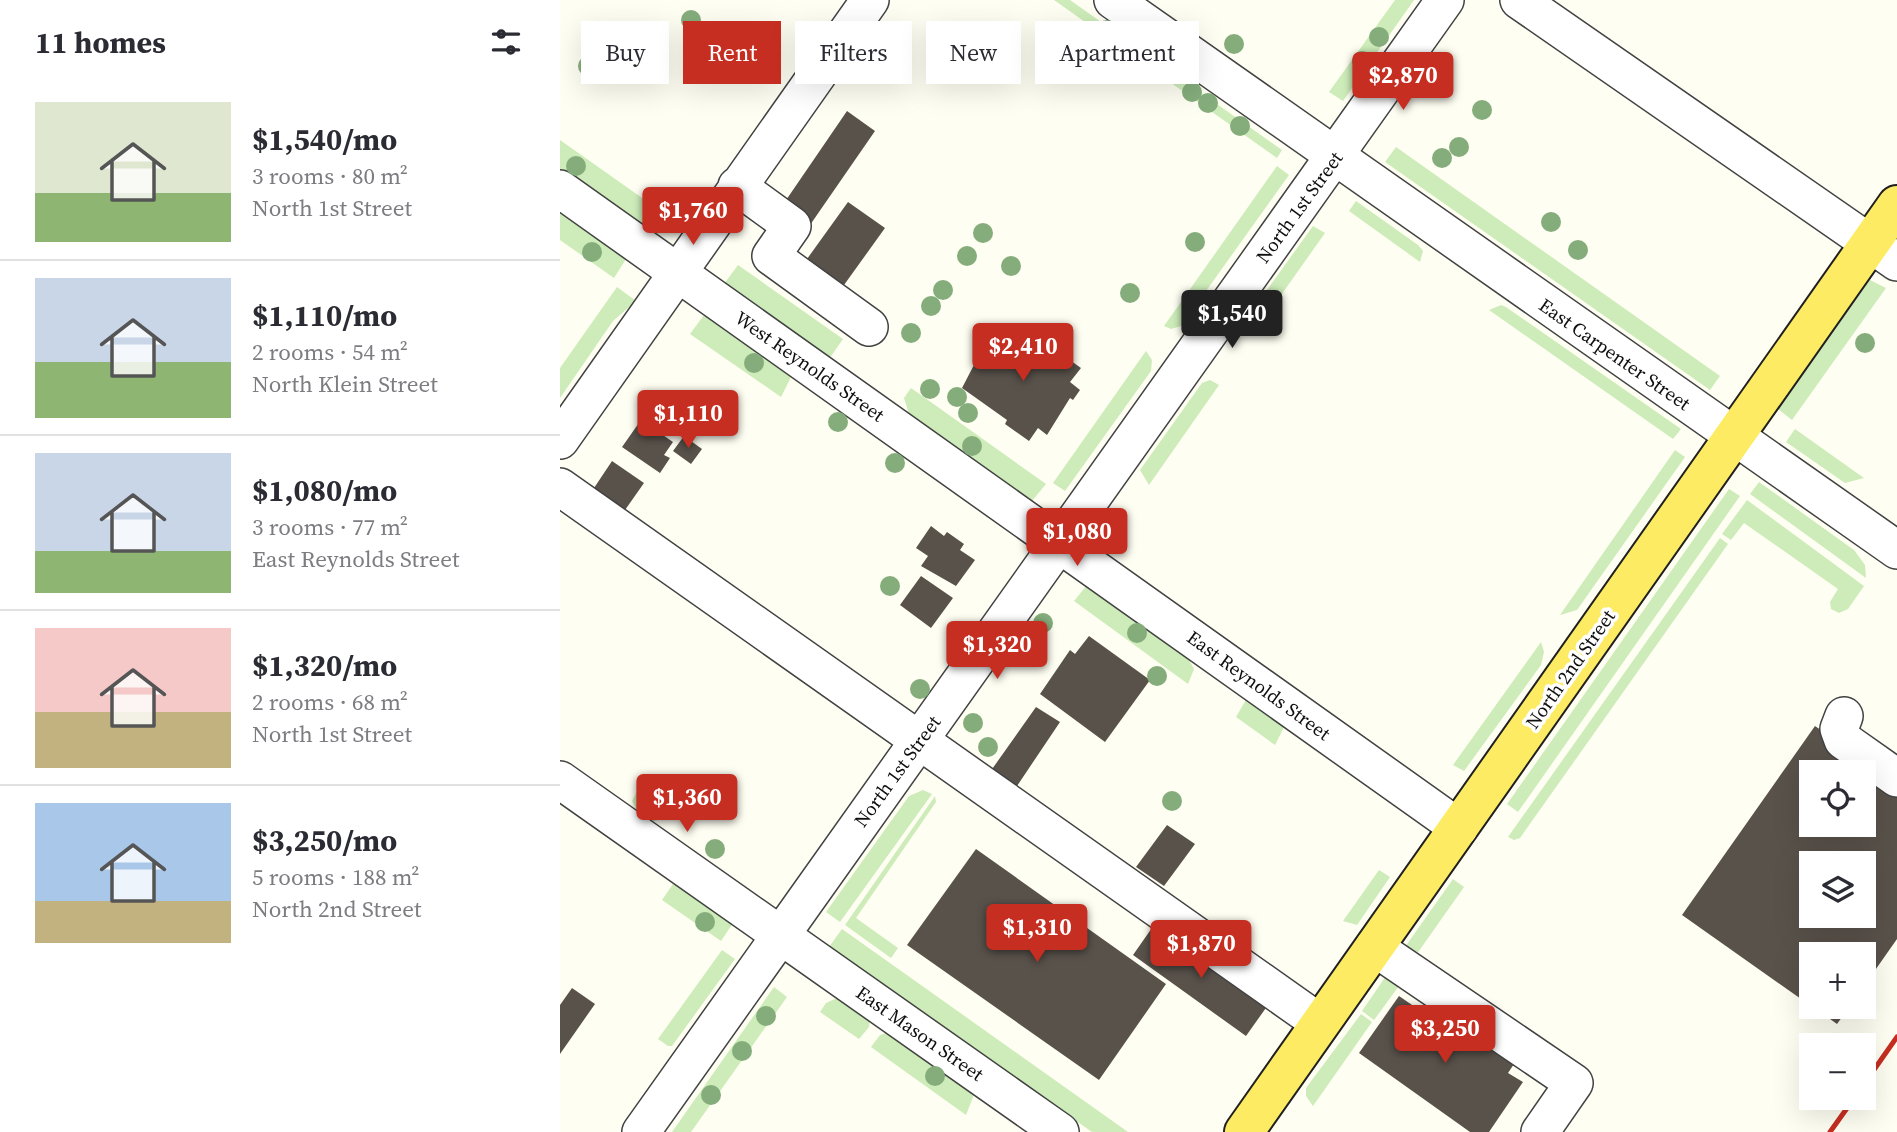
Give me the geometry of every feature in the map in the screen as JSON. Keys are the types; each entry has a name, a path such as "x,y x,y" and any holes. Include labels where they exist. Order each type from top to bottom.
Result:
{"main road":[{"name":"North 2nd Street","path":"1244,1132 1735,437 1884,253 1897,205"}],"street":[{"path":"560,440 870,0"},
{"name":"East Carpenter Street","path":"1113,0 1897,550"},
{"name":"North 1st Street","path":"641,1132 1445,0"},
{"path":"1519,0 1884,253"},
{"path":"737,187 792,226 771,256 869,327"},
{"name":"West Reynolds Street","path":"560,189 1059,543"},
{"path":"560,487 1320,1023"},
{"name":"East Reynolds Street","path":"1059,543 1459,828"},
{"path":"1844,716 1839,729 1843,740 1897,778"},
{"name":"East Mason Street","path":"560,780 1060,1132"},
{"path":"1374,947 1574,1083 1540,1132"}],"green space":[{"path":"1054,0 1070,0 1100,21 1084,21"},
{"path":"1395,0 1414,0 1343,101 1329,92"},
{"path":"1173,84 1189,84 1282,150 1277,158"},
{"path":"560,140 662,212 648,231 560,170"},
{"path":"1396,147 1720,376 1710,390 1385,162"},
{"path":"1277,166 1289,175 1181,326 1171,329 1164,326"},
{"path":"1356,201 1418,245 1423,251 1420,262 1349,211"},
{"path":"560,212 626,259 614,278 560,240"},
{"path":"1313,226 1325,233 1267,315 1259,301"},
{"path":"738,265 843,339 829,359 724,284"},
{"path":"1870,280 1886,288 1792,420 1778,409"},
{"path":"617,287 636,301 613,321 560,398 560,368"},
{"path":"1501,305 1681,429 1673,439 1489,310"},
{"path":"704,315 791,377 781,397 690,334"},
{"path":"1146,351 1152,360 1151,371 1065,491 1053,483"},
{"path":"1210,380 1219,385 1149,485 1140,470 1202,383"},
{"path":"911,388 1046,484 1032,501 909,414 904,398"},
{"path":"1795,429 1864,478 1845,483 1786,442"},
{"path":"1675,450 1685,457 1577,610 1560,615"},
{"path":"1759,482 1854,550 1865,565 1866,578 1750,494"},
{"path":"1729,489 1740,496 1518,812 1507,804"},
{"path":"1747,500 1864,586 1848,609 1839,613 1831,609 1830,602 1838,589 1744,523 1731,540 1722,534"},
{"path":"1720,538 1728,544 1520,838 1514,840 1508,837"},
{"path":"1087,585 1187,656 1194,669 1188,684 1074,601"},
{"path":"1541,642 1544,652 1541,665 1464,771 1453,765"},
{"path":"1247,698 1285,725 1275,745 1236,717"},
{"path":"640,786 671,808 666,817 652,822 639,814 632,801"},
{"path":"923,790 932,794 840,922 826,912 909,796"},
{"path":"935,796 936,802 856,918 898,948 891,958 845,925"},
{"path":"1379,870 1390,877 1357,925 1343,921"},
{"path":"1453,879 1464,887 1414,958 1405,947"},
{"path":"675,881 733,923 721,941 662,900"},
{"path":"842,929 1128,1132 1092,1132 829,947"},
{"path":"722,950 735,959 672,1046 668,1046 658,1039"},
{"path":"1388,973 1402,982 1374,1020 1362,1011"},
{"path":"774,987 787,997 691,1132 672,1132"},
{"path":"839,997 870,1019 869,1027 859,1039 820,1012 826,1003"},
{"path":"1361,1014 1372,1022 1313,1106 1306,1096 1306,1088"},
{"path":"889,1032 975,1092 966,1115 871,1047 880,1035"}],"building":[{"path":"847,111 875,131 810,225 782,206"},
{"path":"848,202 885,228 844,285 807,259"},
{"path":"1008,325 1053,357 1057,351 1081,368 1070,382 1080,390 1073,400 1070,398 1047,435 1038,428 1029,441 1005,424 1007,420 962,388 976,361 980,363 990,349 986,346"},
{"path":"641,420 673,442 664,455 670,458 660,473 622,447"},
{"path":"684,436 702,449 691,464 673,451"},
{"path":"612,461 644,483 625,510 594,488"},
{"path":"931,526 944,536 947,532 964,544 960,550 975,560 956,586 921,566 928,556 916,548"},
{"path":"921,576 953,598 931,628 900,605"},
{"path":"1089,636 1150,680 1105,742 1040,694 1070,650 1075,654"},
{"path":"1036,707 1060,722 1015,789 990,772"},
{"path":"1815,726 1864,760 1799,760 1799,837 1876,837 1876,768 1897,783 1897,939 1876,969 1876,942 1799,942 1799,998 1682,915"},
{"path":"1167,825 1195,844 1164,886 1136,867"},
{"path":"976,849 1166,984 1099,1080 907,945"},
{"path":"1154,925 1268,1005 1246,1036 1133,955"},
{"path":"572,988 595,1004 560,1054 560,1005"},
{"path":"1399,996 1444,1027 1455,1013 1518,1058 1508,1073 1523,1082 1489,1132 1470,1132 1359,1053"}],"railway":[{"path":"1876,1067 1897,1037"},
{"path":"1830,1132 1846,1110"}]}
